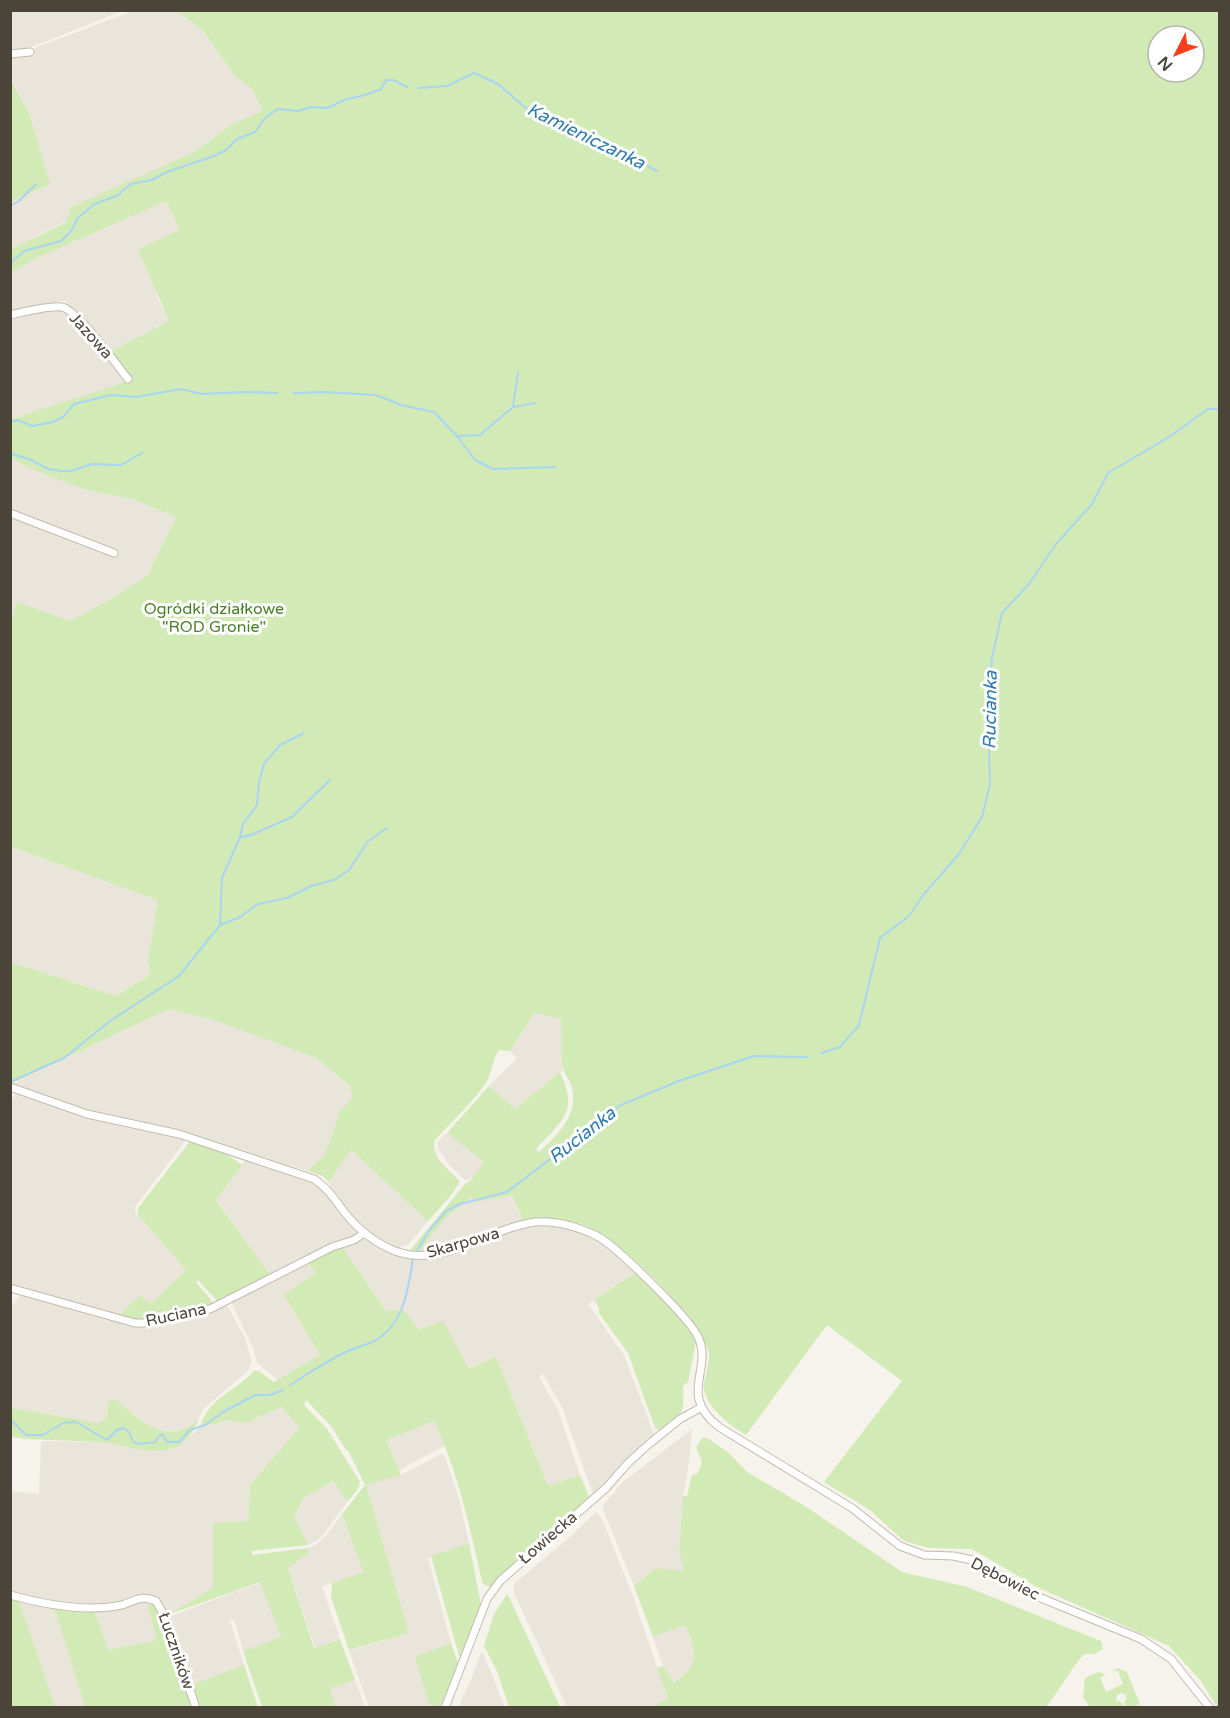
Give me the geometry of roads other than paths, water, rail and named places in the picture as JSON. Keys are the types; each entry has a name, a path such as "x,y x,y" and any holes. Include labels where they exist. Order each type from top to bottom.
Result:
{"street":[{"path":"10,54 30,52"},
{"name":"Jazowa","path":"10,315 56,307 68,309 128,379"},
{"path":"10,513 114,553"},
{"name":"Skarpowa","path":"10,1087 87,1114 179,1134 315,1179 327,1189 364,1233 394,1250 419,1256 441,1252 534,1222 572,1227 596,1236 616,1250 682,1315 696,1333 701,1349 698,1395 702,1407"},
{"name":"Ruciana","path":"10,1288 135,1323 144,1323 210,1309 332,1247 354,1240 364,1233"},
{"name":"Łowiecka","path":"445,1707 487,1599 500,1581 613,1482 628,1463 649,1444 680,1419 702,1407"},
{"name":"Dębowiec","path":"702,1407 710,1420 719,1427 852,1508 900,1546 924,1555 962,1558 979,1563 1041,1598 1131,1635 1159,1650 1190,1680 1210,1707"},
{"name":"Łuczników","path":"10,1595 51,1604 87,1607 117,1606 143,1597 156,1601 165,1617 196,1707"}],"waterway":[{"name":"Kamieniczanka","path":"419,88 447,86 474,73 498,84 527,109 657,171"},
{"name":"Kamieniczanka","path":"10,263 24,251 61,241 72,230 77,219 93,205 118,195 131,184 152,180 226,150 237,139 255,132 266,117 278,109 298,111 311,107 328,108 344,100 381,89 386,80 393,80 407,87"},
{"name":"Kamieniczanka","path":"10,206 19,201 36,184"},
{"path":"513,407 518,372"},
{"path":"10,422 18,420 32,426 53,422 63,417 74,404 111,395 136,397 181,389 201,394 277,393"},
{"path":"294,393 376,395 401,405 434,412 457,436 475,460 493,469 555,467"},
{"path":"457,436 480,435 513,407 535,403"},
{"name":"Rucianka","path":"822,1053 840,1047 859,1025 880,938 909,916 924,894 959,854 982,817 990,784 988,717 992,658 1002,613 1029,584 1056,544 1092,504 1108,473 1169,437 1208,409 1220,409"},
{"path":"10,453 48,469 61,471 71,471 92,464 121,465 142,453"},
{"path":"220,925 222,878 240,837 243,824 257,805 259,782 264,764 280,745 304,733"},
{"path":"241,837 292,817 330,780"},
{"path":"10,1082 64,1058 110,1021 179,976 220,925 240,917 258,904 287,898 311,886 334,880 349,870 368,841 387,828"},
{"name":"Rucianka","path":"416,1252 429,1231 446,1211 460,1204 507,1192 621,1105 679,1081 754,1056 808,1057"},
{"name":"Rucianka","path":"290,1385 324,1363 372,1342 391,1327 403,1306 413,1258"},
{"name":"Rucianka","path":"10,1419 26,1435 43,1435 63,1423 76,1422 107,1440 117,1430 124,1428 129,1432 133,1442 140,1444 155,1442 160,1435 163,1435 167,1442 179,1442 190,1430 205,1425 223,1412 255,1395 270,1395 283,1390"}],"park label":[{"name":"Ogródki działkowe \"ROD Gronie\"","path":"214,618"}]}
